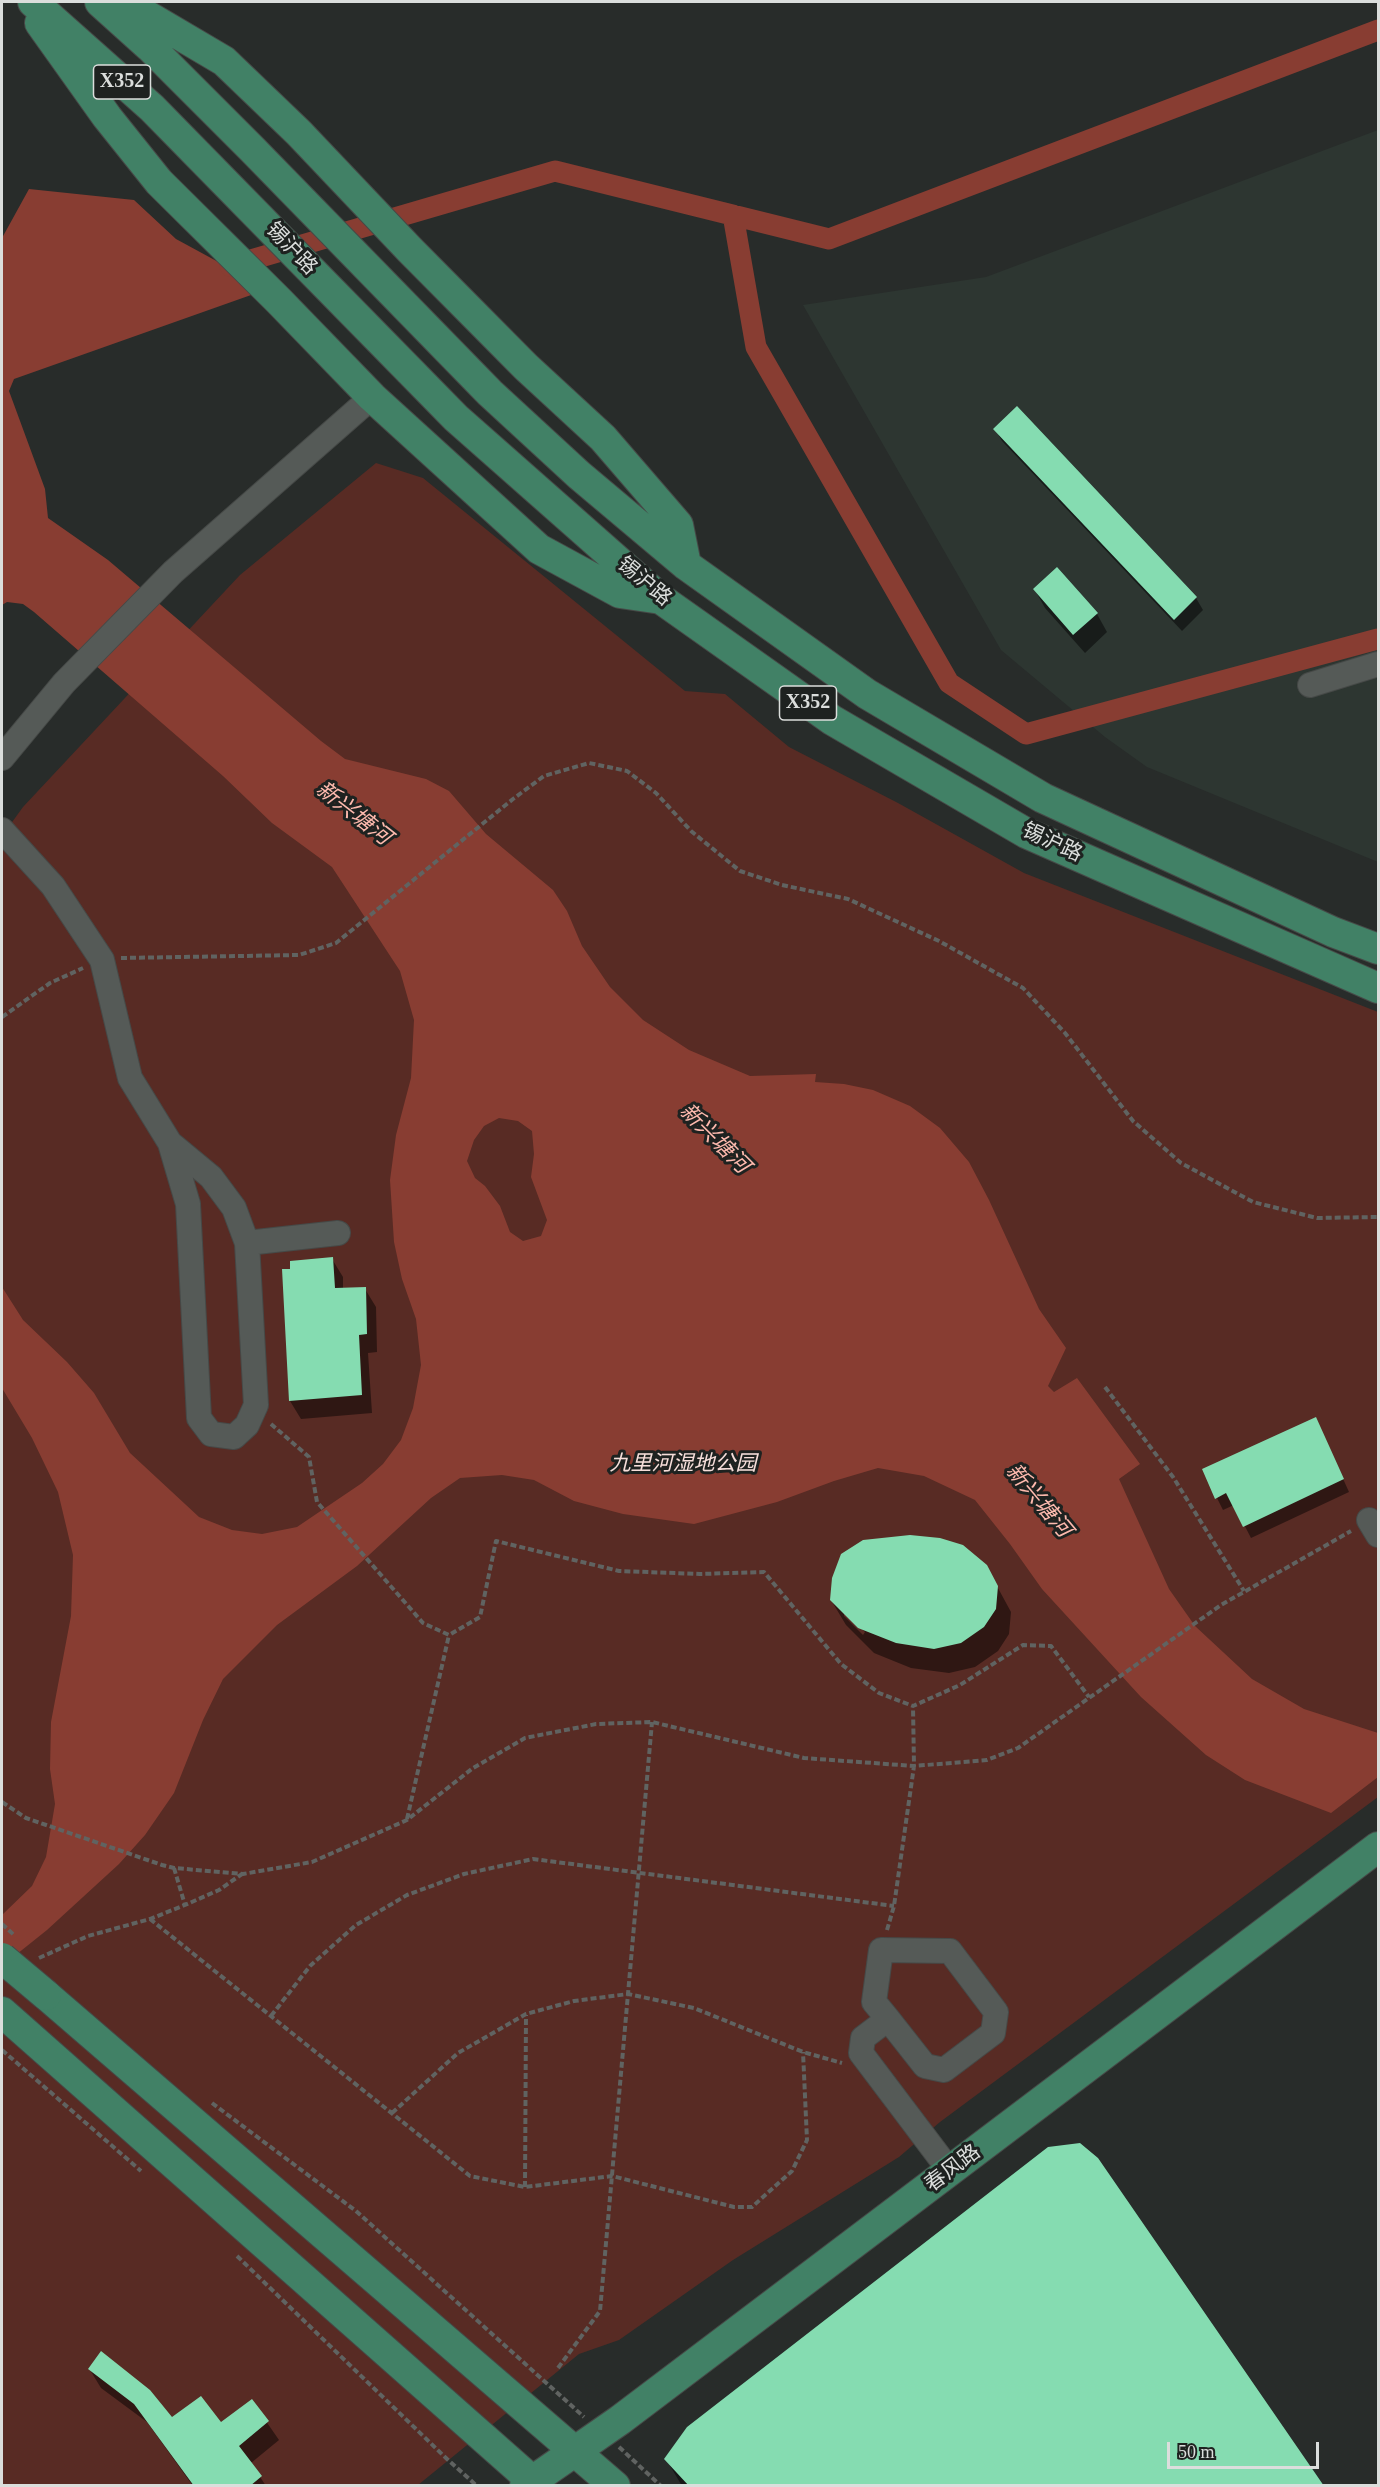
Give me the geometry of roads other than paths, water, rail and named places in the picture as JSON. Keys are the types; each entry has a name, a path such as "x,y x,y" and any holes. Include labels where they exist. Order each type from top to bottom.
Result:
{"main road":[{"path":"24,2 106,117 159,182 372,397 539,549 620,592 661,599"},
{"name":"锡沪路","path":"33,2 152,108 456,418 661,599 832,720 1026,833 1378,988"},
{"name":"锡沪路","path":"100,2 150,47 252,149 490,393 579,475 686,565 867,694 1043,798 1333,932 1378,949"},
{"path":"124,2 224,61 299,133 526,367 603,438 678,525 686,565"},
{"name":"春风路","path":"532,2484 1378,1847"},
{"path":"2,1958 615,2486"},
{"path":"8,2018 532,2484"}],"street":[{"path":"2,758 64,683 173,572 372,397"},
{"path":"1310,685 1378,664"},
{"path":"2,830 52,886 102,960 130,1078 171,1143 188,1204 199,1418 211,1434 234,1437 247,1425 256,1405 247,1243 234,1208 211,1177 171,1143"},
{"path":"247,1243 338,1233"},
{"path":"881,1950 950,1951 996,2012 993,2033 944,2070 925,2066 888,2019 874,2002 881,1950"},
{"path":"888,2019 863,2038 861,2053 950,2171"}],"water":[{"name":"新兴塘河","path":"29,189 134,200 176,239 268,289 14,379 9,391 45,489 48,518 108,560 345,759 426,779 449,791 486,834 553,890 567,911 582,946 610,987 643,1020 689,1050 750,1076 816,1074 815,1082 844,1084 873,1090 910,1106 940,1128 969,1162 1039,1309 1066,1348 1048,1386 1054,1392 1077,1378 1140,1464 1119,1479 1169,1589 1195,1626 1252,1679 1304,1709 1378,1733 1378,1777 1331,1813 1245,1780 1206,1755 1141,1697 1042,1589 975,1500 924,1476 878,1468 777,1502 694,1524 623,1514 574,1501 534,1480 502,1475 460,1478 431,1498 357,1566 277,1625 223,1679 203,1720 174,1793 145,1835 119,1864 47,1930 2,1966 2,1915 32,1886 46,1857 55,1804 50,1769 51,1722 71,1616 73,1555 58,1492 32,1438 2,1388 2,1287 23,1320 67,1362 94,1393 130,1453 199,1517 232,1530 262,1534 297,1527 362,1483 383,1464 401,1440 413,1408 421,1365 416,1319 402,1279 394,1242 390,1180 396,1135 411,1078 414,1020 400,971 332,867 272,823 223,776 34,612 23,604 7,602 2,605 2,238","holes":["499,1118 518,1121 532,1131 534,1154 531,1177 547,1220 541,1236 523,1241 510,1232 500,1206 485,1186 475,1178 467,1161 474,1140 484,1126"]}],"waterway":[{"path":"230,266 555,171 829,239 1378,30"},
{"path":"733,215 756,347 949,683 1026,734 1378,639"}],"park label":[{"name":"九里河湿地公园","path":"683,1464"}]}
